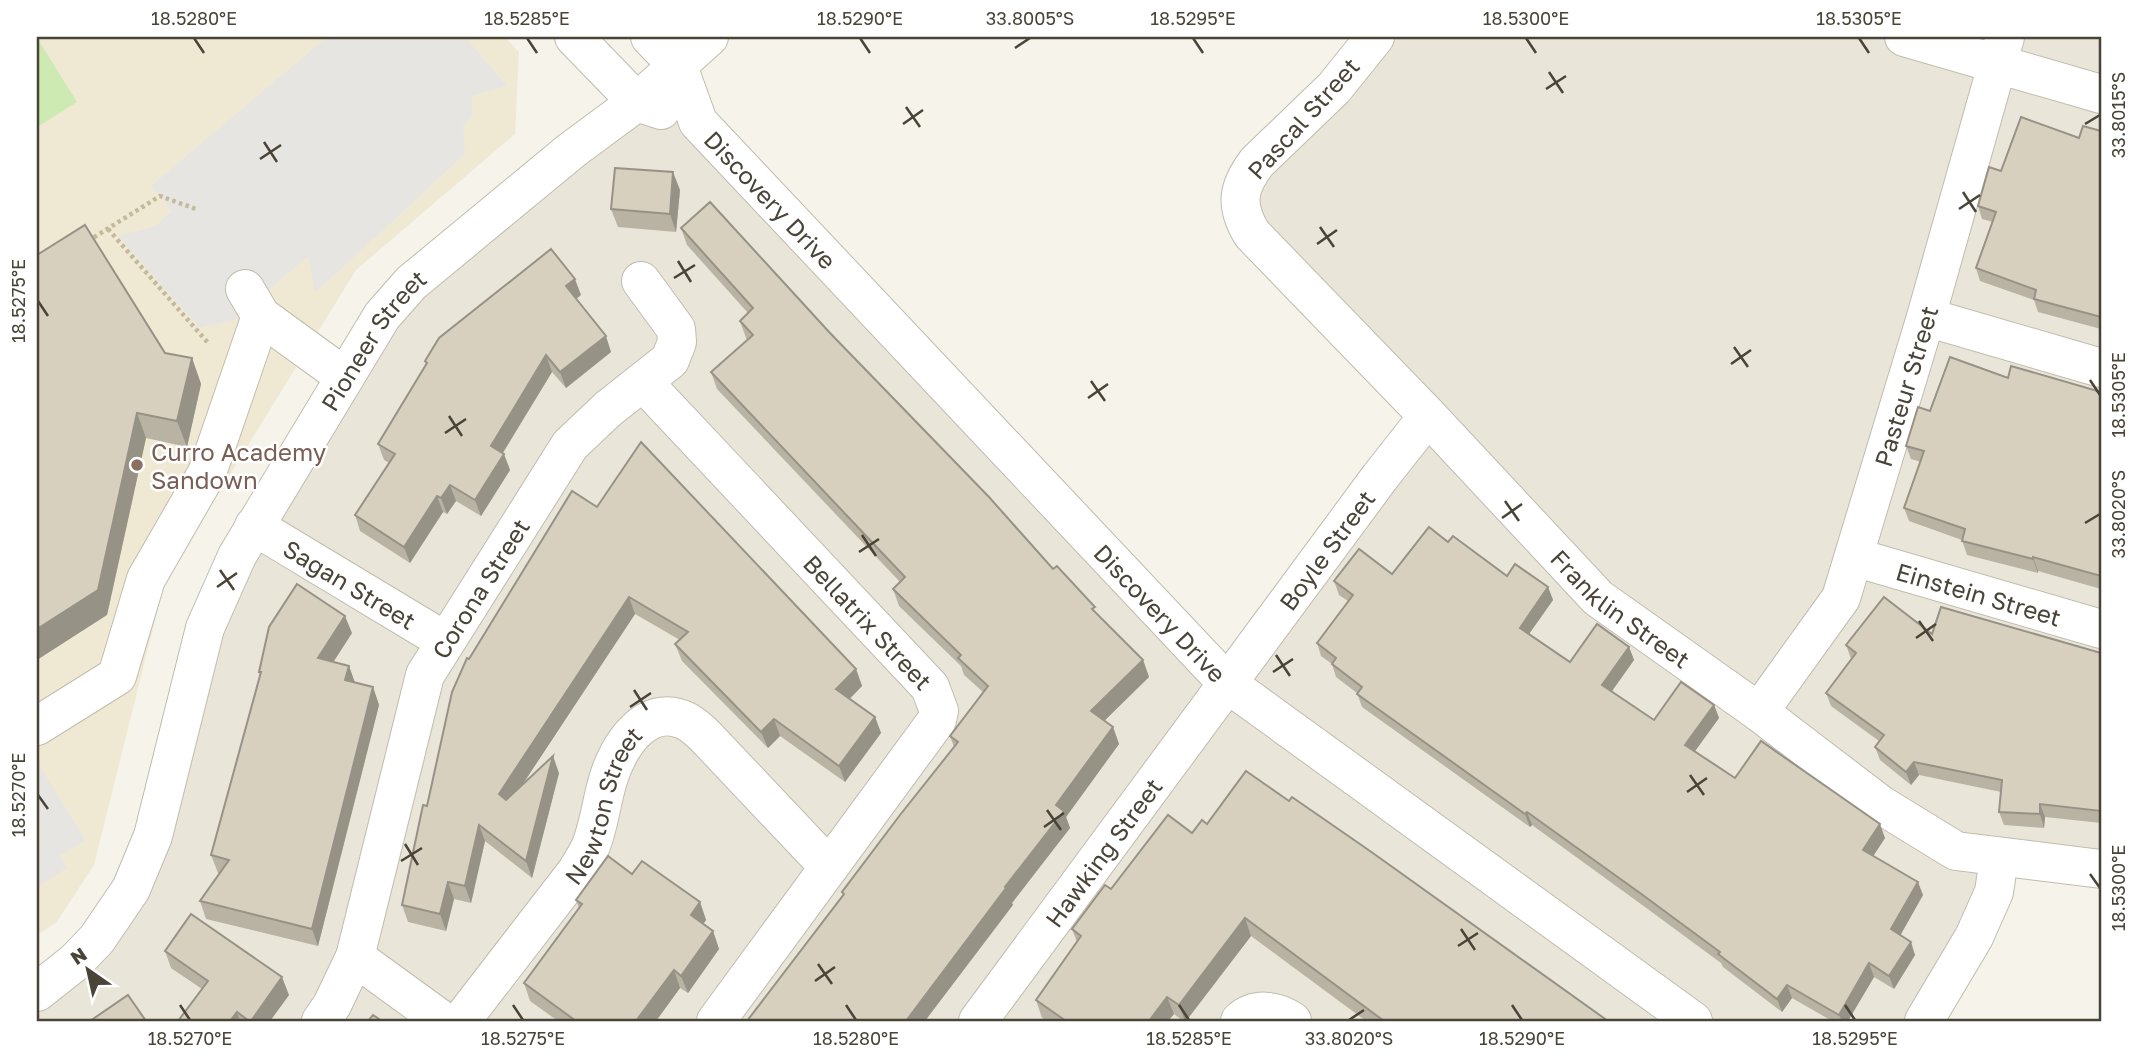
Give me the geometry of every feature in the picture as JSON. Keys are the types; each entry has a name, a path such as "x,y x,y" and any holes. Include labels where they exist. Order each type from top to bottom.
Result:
{"street":[{"name":"Discovery Drive","path":"573,37 637,103 698,122"},
{"name":"Discovery Drive","path":"650,37 678,66 698,122 1228,684 1693,1021"},
{"name":"Pioneer Street","path":"37,992 75,962 97,939 131,889 153,836 205,628 237,556 254,526 383,316 411,283 572,150 637,103 709,37"},
{"name":"Pascal Street","path":"1240,203 1241,188 1252,168 1334,88 1375,37"},
{"path":"1904,37 2001,50 2101,94"},
{"name":"Pasteur Street","path":"1759,712 1841,598 1926,317 2001,50"},
{"name":"Franklin Street","path":"1240,203 1244,220 1252,234 1428,416 1598,598 1759,712 1881,804 1956,851 2101,869"},
{"name":"Corona Street","path":"321,1021 339,993 355,957 425,675 570,445 670,360 677,342 676,329 641,282"},
{"path":"37,726 117,676 146,579 207,473 239,378 253,302 345,377"},
{"path":"1926,317 2101,368"},
{"name":"Bellatrix Street","path":"643,382 930,687 939,711 937,720 716,1021"},
{"name":"Boyle Street","path":"1228,684 1428,416"},
{"name":"Sagan Street","path":"254,526 445,641"},
{"name":"Einstein Street","path":"1854,557 2101,629"},
{"name":"Hawking Street","path":"978,1021 1228,684"},
{"name":"Newton Street","path":"461,1021 576,872 590,848 608,778 620,749 646,722 658,717 672,716 688,722 707,738 829,867"},
{"path":"1924,1021 1979,926 1994,892 1999,858"},
{"path":"355,957 443,1021"},
{"path":"1240,1021 1257,1013 1269,1012 1281,1014 1292,1021"}],"path":[{"path":"87,242 160,196 196,209"},
{"path":"108,229 239,378"}],"shaded area":[{"name":"Curro Academy Sandown","path":"37,37 505,37 519,52 515,134 356,270 165,580 94,865 56,923 37,935"},
{"path":"327,37 465,37 507,86 472,96 472,116 463,125 465,154 315,293 307,257 234,320 200,328 118,236 155,226 172,211 151,186"},
{"path":"1369,37 2101,37 2101,867 1998,855 1922,1021 1696,1021 1231,685 1423,417 1238,210"},
{"path":"638,105 697,124 1223,683 1690,1021 37,1021 37,997 100,940 209,631 385,319"},
{"path":"39,765 85,840 60,856 67,868 37,887 37,766"}],"green space":[{"path":"37,38 77,102 37,127"}],"building":[{"path":"2021,117 2079,138 2083,126 2101,131 2101,317 2034,299 2036,290 1976,268 1996,212 1978,206 1989,167 2001,171"},
{"path":"615,168 673,172 670,214 611,209"},
{"path":"710,202 830,333 989,497 1053,569 1057,566 1095,607 1092,609 1143,660 1091,711 1113,727 1056,805 1064,811 906,1021 747,1021 844,894 842,892 900,815 958,742 950,736 988,686 958,658 961,655 893,589 905,577 711,372 753,335 740,321 753,308 681,228"},
{"path":"85,225 165,353 192,358 177,421 137,413 98,590 37,629 37,255"},
{"path":"551,249 575,279 566,286 606,336 560,372 546,355 491,446 504,454 475,500 450,485 441,498 437,496 404,547 355,515 395,454 378,444 439,338"},
{"path":"1950,357 2008,378 2011,366 2101,392 2101,576 1962,541 1965,529 1904,508 1924,451 1906,446 1918,407 1930,411"},
{"path":"641,442 856,669 836,689 875,717 839,766 774,719 761,732 675,644 688,632 629,597 499,794 506,800 553,756 526,861 479,825 465,886 448,882 440,914 402,905 423,805 427,806 452,692 467,658 469,659 572,491 597,507"},
{"path":"1429,527 1448,542 1453,536 1507,576 1515,564 1548,587 1520,628 1570,662 1597,624 1629,647 1602,685 1654,720 1681,682 1714,705 1685,745 1735,778 1761,741 1880,824 1863,850 1918,882 1891,929 1911,942 1889,976 1869,963 1839,1015 1787,985 1777,999 1718,954 1720,952 1640,893 1357,694 1362,687 1332,664 1336,658 1317,643 1353,595 1334,581 1359,549 1392,574"},
{"path":"297,584 345,616 318,658 349,666 345,680 373,687 312,929 200,901 229,860 211,855 261,672 269,627"},
{"path":"1884,597 1932,634 1941,607 2101,653 2101,811 2040,804 2040,814 1999,812 2002,780 1914,762 1906,772 1875,747 1884,735 1826,693 1856,653 1846,645"},
{"path":"1246,771 1289,801 1292,797 1608,1021 1384,1021 1245,918 1179,1005 1167,997 1149,1021 1066,1021 1036,1000 1081,936 1072,929 1105,885 1111,889 1168,815 1192,833 1202,820 1207,824"},
{"path":"608,856 632,874 642,861 700,902 691,915 713,931 681,976 674,970 636,1021 576,1021 524,983 582,904 576,900"},
{"path":"191,914 282,977 251,1021 237,1012 230,1021 178,1021 208,981 165,951"},
{"path":"128,995 146,1021 90,1021"},
{"path":"373,1015 382,1021 368,1021"}],"place":[{"name":"Curro Academy Sandown","path":"137,465"}]}
